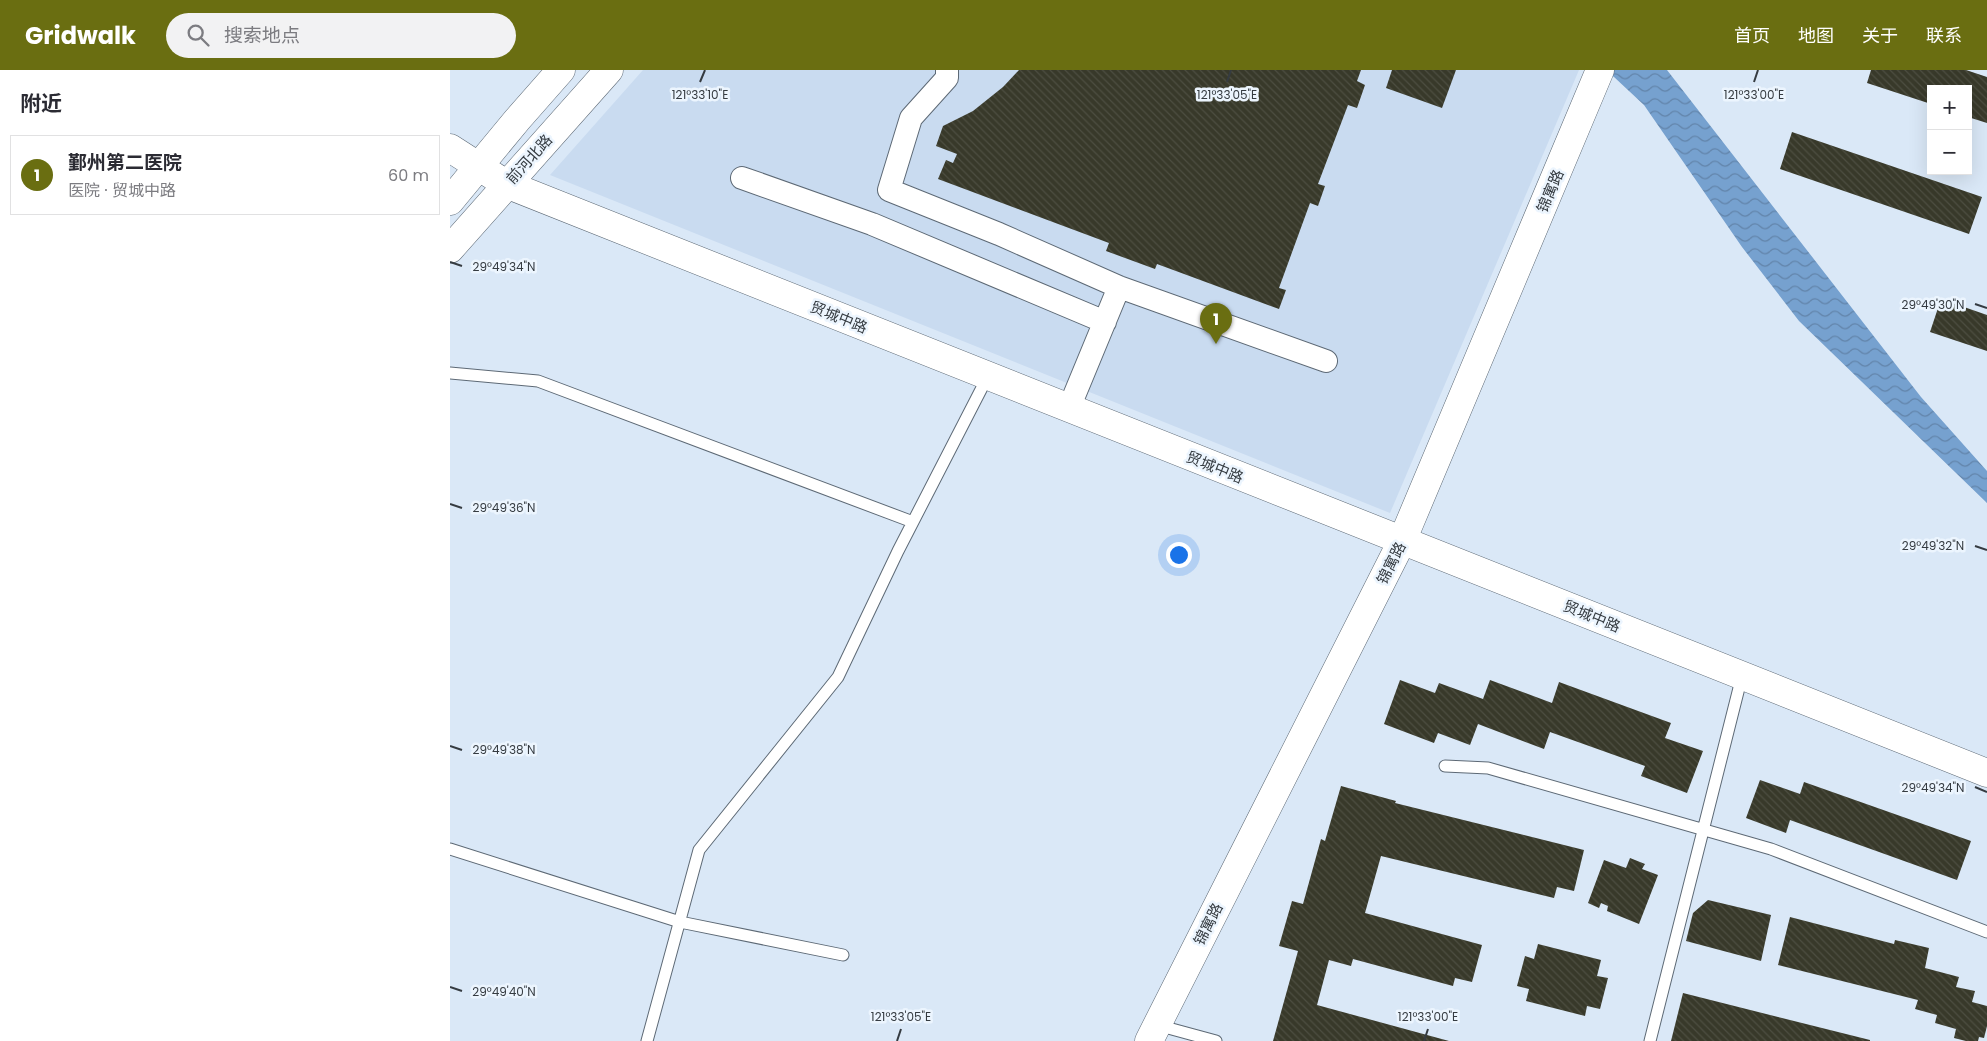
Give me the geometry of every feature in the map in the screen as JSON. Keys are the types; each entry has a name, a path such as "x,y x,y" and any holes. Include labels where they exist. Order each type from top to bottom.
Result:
{"main road":[{"path":"450,201 561,70"},
{"name":"前河北路","path":"450,249 609,70"},
{"name":"锦寓路","path":"1153,1033 1402,541 1600,70"},
{"name":"贸城中路","path":"450,148 506,184 1987,773"}],"street":[{"path":"872,224 889,190 911,118 947,78 947,70"},
{"path":"742,178 872,224 1105,322"},
{"path":"889,190 999,234 1119,287 1326,361"},
{"path":"1069,408 1119,287"}],"lane":[{"path":"450,373 538,381 913,522"},
{"path":"647,1041 699,850 838,677 913,522 988,376"},
{"path":"1650,1041 1742,676"},
{"path":"1445,766 1488,768 1771,849 1987,932"},
{"path":"450,849 680,922 843,955"},
{"path":"1153,1033 1216,1041"}],"shaded area":[{"path":"643,70 1579,70 1390,513 550,175"}],"water":[{"path":"1603,70 1667,70 1921,397 1987,471 1987,503 1799,321 1742,247 1644,105 1614,77"}],"building":[{"path":"1019,70 1361,70 1357,81 1365,85 1357,108 1348,105 1318,184 1325,186 1318,206 1310,203 1279,288 1286,290 1279,309 1157,264 1155,269 1106,251 1109,243 938,179 946,160 953,163 957,154 936,146 943,126 973,111 1003,87"},
{"path":"1392,70 1456,70 1442,108 1386,88"},
{"path":"1871,70 1966,70 1987,77 1987,123 1972,118 1972,85 1927,85 1927,103 1867,83"},
{"path":"1792,132 1982,197 1969,234 1780,169"},
{"path":"1941,299 1987,315 1987,351 1930,332"},
{"path":"1400,680 1435,693 1439,683 1483,699 1490,680 1552,703 1559,682 1671,723 1665,738 1703,751 1687,793 1641,776 1645,766 1550,732 1544,749 1478,724 1470,745 1438,733 1434,743 1384,724"},
{"path":"1760,780 1800,794 1804,782 1971,841 1957,880 1790,820 1786,833 1746,818"},
{"path":"1341,786 1396,801 1395,803 1584,850 1574,891 1557,887 1554,898 1381,856 1365,913 1482,945 1472,982 1455,978 1453,986 1353,959 1351,966 1329,960 1317,1005 1449,1041 1273,1041 1298,951 1279,946 1292,901 1303,904 1321,839 1325,841"},
{"path":"1630,858 1645,864 1642,869 1658,875 1639,924 1607,911 1608,906 1601,903 1599,908 1588,903 1604,860 1626,868"},
{"path":"1708,900 1771,915 1761,961 1686,941 1693,913"},
{"path":"1790,917 1894,944 1895,940 1929,948 1925,968 1959,977 1956,987 1975,991 1972,1002 1987,1006 1987,1026 1984,1038 1979,1037 1978,1041 1966,1041 1954,1038 1956,1029 1935,1023 1937,1015 1915,1009 1918,1000 1778,965"},
{"path":"1538,944 1601,960 1597,976 1608,978 1600,1009 1587,1006 1585,1016 1526,1001 1529,989 1517,986 1525,956 1534,959"},
{"path":"1683,993 1870,1040 1870,1041 1671,1041"}],"place":[{"name":"鄞州第二医院","path":"1216,344"}]}
